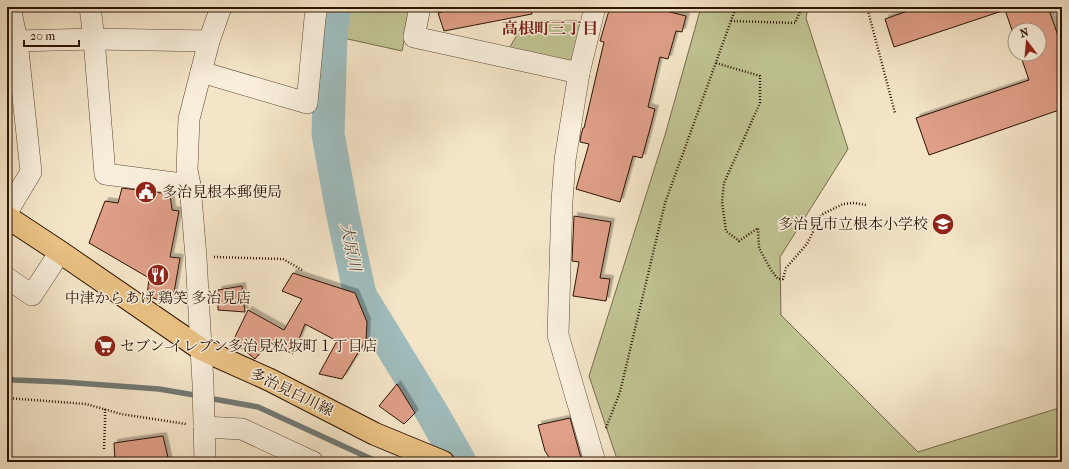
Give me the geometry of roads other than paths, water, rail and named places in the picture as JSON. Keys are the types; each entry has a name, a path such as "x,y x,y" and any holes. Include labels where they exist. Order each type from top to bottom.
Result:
{"main road":[{"name":"多治見白川線","path":"7,217 201,349 270,380 375,434 443,462"}],"street":[{"path":"7,212 31,172 12,41 10,7"},
{"path":"90,7 105,174 190,185"},
{"path":"205,462 203,384 196,257 190,185 187,170 189,119 209,41 222,7"},
{"path":"201,72 307,103 317,7"},
{"path":"420,7 414,37 579,73"},
{"path":"595,7 579,73 565,160 562,200 558,335 595,462"},
{"path":"12,41 94,39 209,41"},
{"path":"7,278 32,295 60,252"},
{"path":"204,423 242,428 312,462"}],"waterway":[{"name":"大原川","path":"335,7 331,32 328,134 342,211 360,295 431,411 460,462"},
{"path":"7,378 14,380 159,389 200,396"},
{"path":"208,398 258,407 378,462"}],"place":[{"name":"多治見根本郵便局","path":"146,192"},
{"name":"多治見市立根本小学校","path":"943,224"},
{"name":"中津からあげ 鶏笑 多治見店","path":"158,275"},
{"name":"セブン-イレブン多治見松坂町１丁目店","path":"105,346"}],"district":[{"name":"高根町三丁目","path":"550,28"}]}
